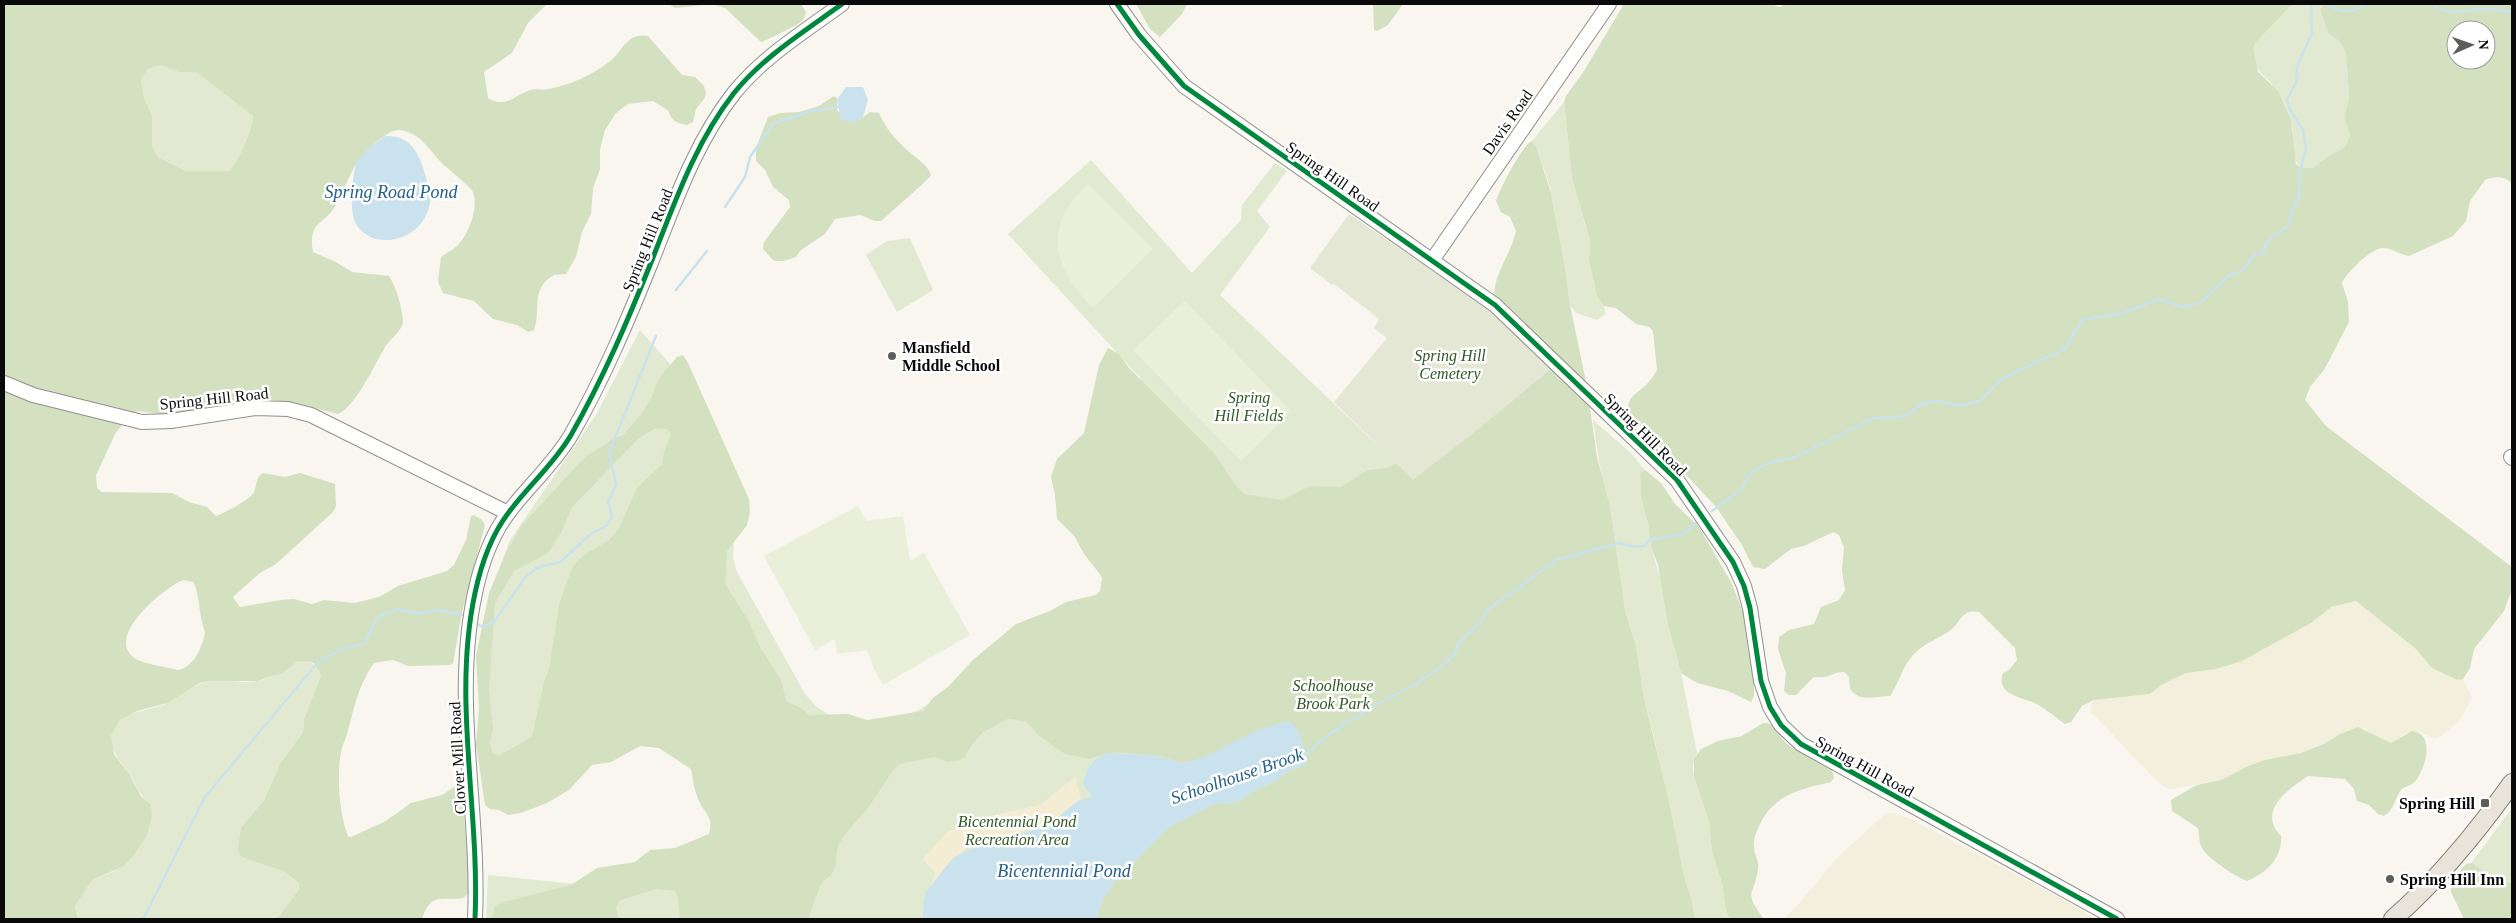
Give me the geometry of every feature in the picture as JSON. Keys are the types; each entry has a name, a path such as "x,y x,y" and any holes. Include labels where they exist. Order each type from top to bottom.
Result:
{"main road":[{"path":"2393,919 2418,897 2452,860 2512,783"}],"street":[{"name":"Spring Hill Road","path":"4,383 33,395 142,422 171,421 256,408 288,409 304,413 372,444 508,513 539,479 569,438 599,384 625,329 694,155 715,120 736,91 769,58 842,4"},
{"name":"Spring Hill Road","path":"1118,4 1150,49 1184,86 1496,305 1677,480 1733,562 1744,586 1750,608 1762,681 1770,707 1781,725 1801,744 2117,919"},
{"name":"Davis Road","path":"1432,259 1608,4"},
{"name":"Clover Mill Road","path":"475,919 473,821 466,721 469,626 482,568 500,526 508,513"}],"shaded area":[{"path":"2357,601 2416,649 2432,668 2457,680 2463,679 2472,697 2461,719 2441,736 2435,739 2418,731 2406,733 2391,744 2380,740 2364,728 2340,734 2324,744 2301,753 2248,766 2221,780 2173,789 2166,788 2156,780 2091,712 2090,706 2094,700 2150,694 2161,685 2186,673 2216,669 2242,661 2311,623 2331,607"},
{"path":"1886,813 1893,813 1911,819 2072,904 2095,919 1783,919 1796,907 1838,857"}],"green space":[{"path":"4,4 547,4 528,23 512,53 484,72 488,98 500,102 510,100 530,90 547,90 580,79 609,62 630,40 635,37 648,36 682,75 695,77 704,86 706,93 704,99 696,109 693,122 687,125 675,121 671,118 669,111 653,101 628,104 616,113 605,130 600,150 600,169 593,188 591,214 582,232 576,257 566,274 554,275 541,287 534,330 528,332 517,325 493,319 474,301 443,293 438,282 441,257 458,245 466,234 474,211 474,196 472,190 444,165 420,139 408,132 395,130 378,141 362,156 351,172 340,199 330,214 316,226 312,235 313,252 336,262 352,272 389,276 401,309 403,324 386,346 364,385 351,403 338,414 273,400 170,415 138,411 131,413 115,434 96,475 97,488 102,492 172,493 189,502 207,507 216,516 235,507 252,495 258,478 263,473 285,477 300,473 335,484 336,506 333,512 276,564 260,573 233,597 240,607 294,599 312,604 324,600 355,603 379,597 398,586 447,571 454,565 466,540 471,516 474,515 482,520 485,525 462,612 453,663 450,665 408,666 393,660 374,663 357,697 347,736 342,746 339,768 342,816 348,836 351,837 386,821 411,803 442,795 457,785 462,788 469,893 463,898 433,901 425,910 422,919 277,919 299,890 299,883 284,871 244,858 239,854 238,848 241,828 264,800 280,764 303,732 304,719 321,675 315,664 309,661 297,662 282,673 257,681 212,681 200,683 168,703 137,711 120,720 111,735 114,754 129,774 141,796 151,805 152,817 147,835 133,856 122,867 92,880 75,906 78,919 4,919","holes":["161,65 178,72 196,72 253,116 251,129 245,145 230,171 186,171 158,157 152,146 152,115 144,98 141,79 148,69","183,580 193,582 195,586 205,632 196,656 188,666 177,670 145,663 136,659 127,650 126,639 131,627 151,603"]},
{"path":"668,4 712,4 675,8"},
{"path":"712,4 801,4 806,12 799,24 761,42 725,8"},
{"path":"1136,4 1187,4 1182,14 1160,37 1150,29"},
{"path":"1373,4 1403,4 1388,25 1377,31 1374,30"},
{"path":"1624,4 1769,4 1780,7 1787,4 2292,4 2253,47 2258,72 2278,91 2291,119 2296,164 2301,168 2313,168 2328,156 2345,147 2350,136 2344,117 2349,97 2346,52 2339,41 2328,33 2320,9 2326,4 2512,4 2512,184 2507,179 2492,178 2485,180 2470,201 2466,221 2453,236 2409,256 2386,248 2378,249 2366,256 2354,268 2342,283 2348,302 2349,322 2324,370 2310,387 2305,400 2326,426 2512,567 2512,589 2504,611 2474,649 2470,668 2463,679 2457,680 2432,668 2416,649 2356,601 2331,607 2311,623 2242,661 2216,669 2186,673 2161,685 2150,694 2094,700 2082,706 2071,722 2065,724 2040,706 2005,690 2002,680 2003,673 2009,670 2017,660 2015,648 1979,612 1969,612 1952,629 1917,651 1906,665 1890,696 1868,698 1858,696 1850,689 1849,677 1844,672 1824,677 1814,677 1796,695 1789,695 1784,691 1786,673 1778,649 1779,637 1789,630 1814,624 1821,607 1839,600 1845,590 1842,571 1844,547 1839,535 1833,532 1804,546 1791,549 1765,569 1753,567 1742,545 1716,507 1629,414 1630,400 1657,370 1653,331 1649,327 1636,324 1616,308 1604,306 1597,296 1589,260 1590,241 1572,178 1564,102 1566,96 1584,71"},
{"path":"1988,4 2326,4 2320,9 2328,33 2339,41 2346,51 2349,97 2344,117 2350,136 2345,147 2328,156 2313,168 2301,168 2295,158 2291,120 2287,110 2277,91 2260,72 2256,64"},
{"path":"161,65 178,72 196,72 253,116 251,129 245,145 230,171 186,171 158,157 152,146 152,115 144,98 141,79 148,69"},
{"path":"834,96 837,98 837,110 844,117 859,120 870,112 879,113 891,134 925,165 931,175 881,221 875,221 860,215 835,219 825,234 801,250 796,257 784,261 774,261 763,249 764,242 790,207 789,200 773,187 765,170 756,161 756,148 768,117 780,113 799,112 819,106"},
{"path":"1564,102 1572,178 1590,242 1589,260 1597,296 1604,306 1605,314 1597,320 1576,313 1570,305 1550,187 1536,146 1532,141"},
{"name":"Schoolhouse Brook Park","path":"1532,141 1536,146 1551,193 1570,305 1587,387 1597,457 1610,507 1625,611 1636,647 1644,698 1695,919 1096,919 1101,904 1114,882 1169,827 1217,803 1230,804 1241,800 1256,790 1271,784 1290,770 1304,766 1302,741 1296,729 1288,721 1260,729 1200,759 1182,763 1159,756 1115,752 1090,759 1065,754 1038,735 1026,721 1008,719 983,732 971,746 965,757 960,760 947,762 935,757 899,764 839,844 834,870 821,884 809,919 680,919 678,897 675,891 657,889 620,900 616,908 619,919 491,919 495,906 500,903 571,885 597,868 635,862 650,850 675,848 709,834 710,822 697,796 691,769 659,748 640,746 611,762 592,765 569,790 547,803 521,813 508,815 499,810 490,809 485,805 476,744 479,708 476,656 489,593 506,553 521,526 585,457 611,440 623,435 642,413 652,396 659,378 677,357 683,355 688,363 749,499 750,512 747,525 727,551 725,584 748,620 759,645 782,682 786,701 803,709 808,715 848,714 867,720 923,711 933,698 949,686 973,660 1016,624 1050,611 1066,602 1096,595 1100,591 1102,578 1084,554 1075,537 1057,519 1051,477 1057,459 1084,433 1099,365 1108,348 1119,354 1129,368 1214,453 1235,485 1245,494 1282,500 1310,486 1341,487 1368,470 1387,468 1405,459 1494,297 1500,271 1516,231 1510,217 1501,212 1496,201 1512,168","holes":["654,429 667,429 671,434 664,452 662,464 637,488 618,530 609,540 581,557 572,568 560,601 549,669 544,682 532,737 498,756 492,753 490,741 493,729 489,689 495,603 514,571 548,553 562,531 572,507 638,439"]},
{"name":"Schoolhouse Brook Park","path":"1091,160 1192,273 1241,220 1242,205 1275,163 1287,171 1257,211 1270,227 1220,295 1413,479 1619,567 1598,457 1593,420 1630,452 1645,470 1640,473 1641,498 1648,523 1651,547 1662,584 1668,625 1681,673 1697,753 1693,765 1694,777 1709,822 1712,851 1723,887 1725,906 1729,919 1695,919 1644,698 1637,653 1455,919 486,919 488,875 585,885 795,806 769,695 485,792 489,595 510,540 596,415 640,330 671,365 734,537 733,558 737,572 805,694 817,707 831,716 856,723 906,715 919,710 1104,589 1120,408 1142,380 1008,234"},
{"path":"1088,184 1153,249 1093,308 1068,277 1061,262 1058,246 1059,231 1064,215 1073,200"},
{"name":"Spring Hill Cemetery","path":"1349,214 1503,319 1551,369 1413,480 1334,402 1387,338 1374,328 1379,319 1310,268"},
{"path":"910,238 933,290 897,312 866,255 887,241"},
{"name":"Spring Hill Fields","path":"1185,301 1291,411 1241,461 1133,350"},
{"path":"1645,470 1661,483 1675,504 1699,527 1731,582 1743,612 1748,652 1754,671 1754,696 1751,702 1728,691 1697,683 1681,673 1668,625 1658,565 1651,547 1648,523 1641,498 1640,473"},
{"path":"858,506 866,521 903,516 910,561 924,553 970,635 883,685 874,669 867,650 837,654 835,639 815,650 764,556"},
{"path":"309,661 319,669 321,675 304,719 303,732 280,764 264,800 241,830 296,789 327,919 78,919 75,906 77,900 92,880 115,871 151,805 141,794 112,747 111,732 115,725 127,716 168,703 206,682 257,681 272,676 296,663"},
{"path":"1763,723 1774,726 1785,742 1795,749 1831,766 1834,778 1831,782 1809,787 1789,795 1780,800 1765,815 1754,840 1758,867 1751,897 1764,919 1729,919 1725,906 1723,887 1712,851 1709,822 1694,777 1694,759 1701,749 1718,741 1742,736"},
{"path":"2358,727 2391,743 2412,731 2419,733 2424,738 2426,751 2423,766 2415,781 2401,790 2392,807 2384,816 2378,814 2369,805 2357,801 2354,789 2345,779 2308,776 2284,795 2273,810 2274,827 2281,836 2281,844 2276,858 2267,869 2247,881 2210,857 2201,846 2198,828 2172,811 2171,800 2197,785 2221,780 2248,766 2265,760 2301,753"},
{"path":"2512,808 2512,919 2476,919 2450,889"},
{"path":"2472,863 2498,881 2512,883 2512,919 2464,919 2451,892 2461,870 2466,864"}],"sand":[{"path":"1075,777 1081,799 1054,822 966,848 944,868 931,886 935,873 923,859 946,833 973,820 1040,805"}],"water":[{"path":"846,87 863,87 868,100 863,117 854,123 841,120 837,100"},
{"name":"Spring Road Pond","path":"385,136 395,136 403,139 414,149 425,172 430,200 426,215 416,229 401,237 385,240 372,238 365,234 355,223 352,199 357,162 373,144"},
{"name":"Bicentennial Pond","path":"1288,721 1295,728 1303,744 1307,760 1304,766 1290,770 1271,784 1256,790 1241,800 1230,804 1217,803 1169,827 1114,882 1101,904 1096,919 923,919 923,904 926,892 953,858 992,839 1016,836 1050,824 1076,802 1091,797 1083,782 1088,768 1097,758 1108,753 1153,755 1182,763 1200,759 1260,729"}],"waterway":[{"name":"Schoolhouse Brook","path":"1712,511 1742,489 1750,473 1769,463 1795,457 1874,418 1906,416 1921,404 1939,401 1960,406 1981,400 2001,379 2065,349 2082,320 2123,313 2160,299 2181,307 2200,303 2228,276 2242,271 2254,255 2262,254 2269,240 2289,225 2291,212 2299,197 2300,173 2306,148 2303,130 2290,110 2287,99 2296,83 2297,67 2312,33 2311,4"},
{"name":"Schoolhouse Brook","path":"2327,4 2336,9 2347,11 2357,9 2366,4"},
{"name":"Schoolhouse Brook","path":"2433,4 2439,9 2454,12 2486,9 2512,11"},
{"path":"725,207 745,177 750,157 773,124 811,111 838,107"},
{"path":"676,290 707,251"},
{"path":"477,624 483,627 494,622 524,579 536,568 560,562 592,533 606,526 612,517 608,502 616,484 609,453 656,336"},
{"name":"Schoolhouse Brook","path":"1305,755 1331,733 1374,706 1416,684 1439,668 1454,655 1459,643 1480,623 1485,612 1556,560 1619,543 1634,547 1644,546 1649,540 1683,534 1698,521"},
{"path":"143,919 205,797 318,662 342,649 364,644 378,617 397,609 419,614 436,610 464,615"}],"cycle path":[{"path":"475,919 474,837 468,755 466,674 469,633 475,593 488,550 503,521 564,446 583,414 624,327 687,174 720,112 745,80 771,56 842,4"},
{"path":"1117,4 1139,35 1184,86 1495,305 1677,480 1733,562 1744,586 1750,608 1761,681 1770,707 1781,725 1801,744 2117,919"}],"place":[{"name":"Mansfield Middle School","path":"892,356"},
{"name":"Spring Hill","path":"2485,803"},
{"name":"Spring Hill Inn","path":"2390,879"}],"park label":[{"name":"Bicentennial Pond Recreation Area","path":"1017,830"}]}
